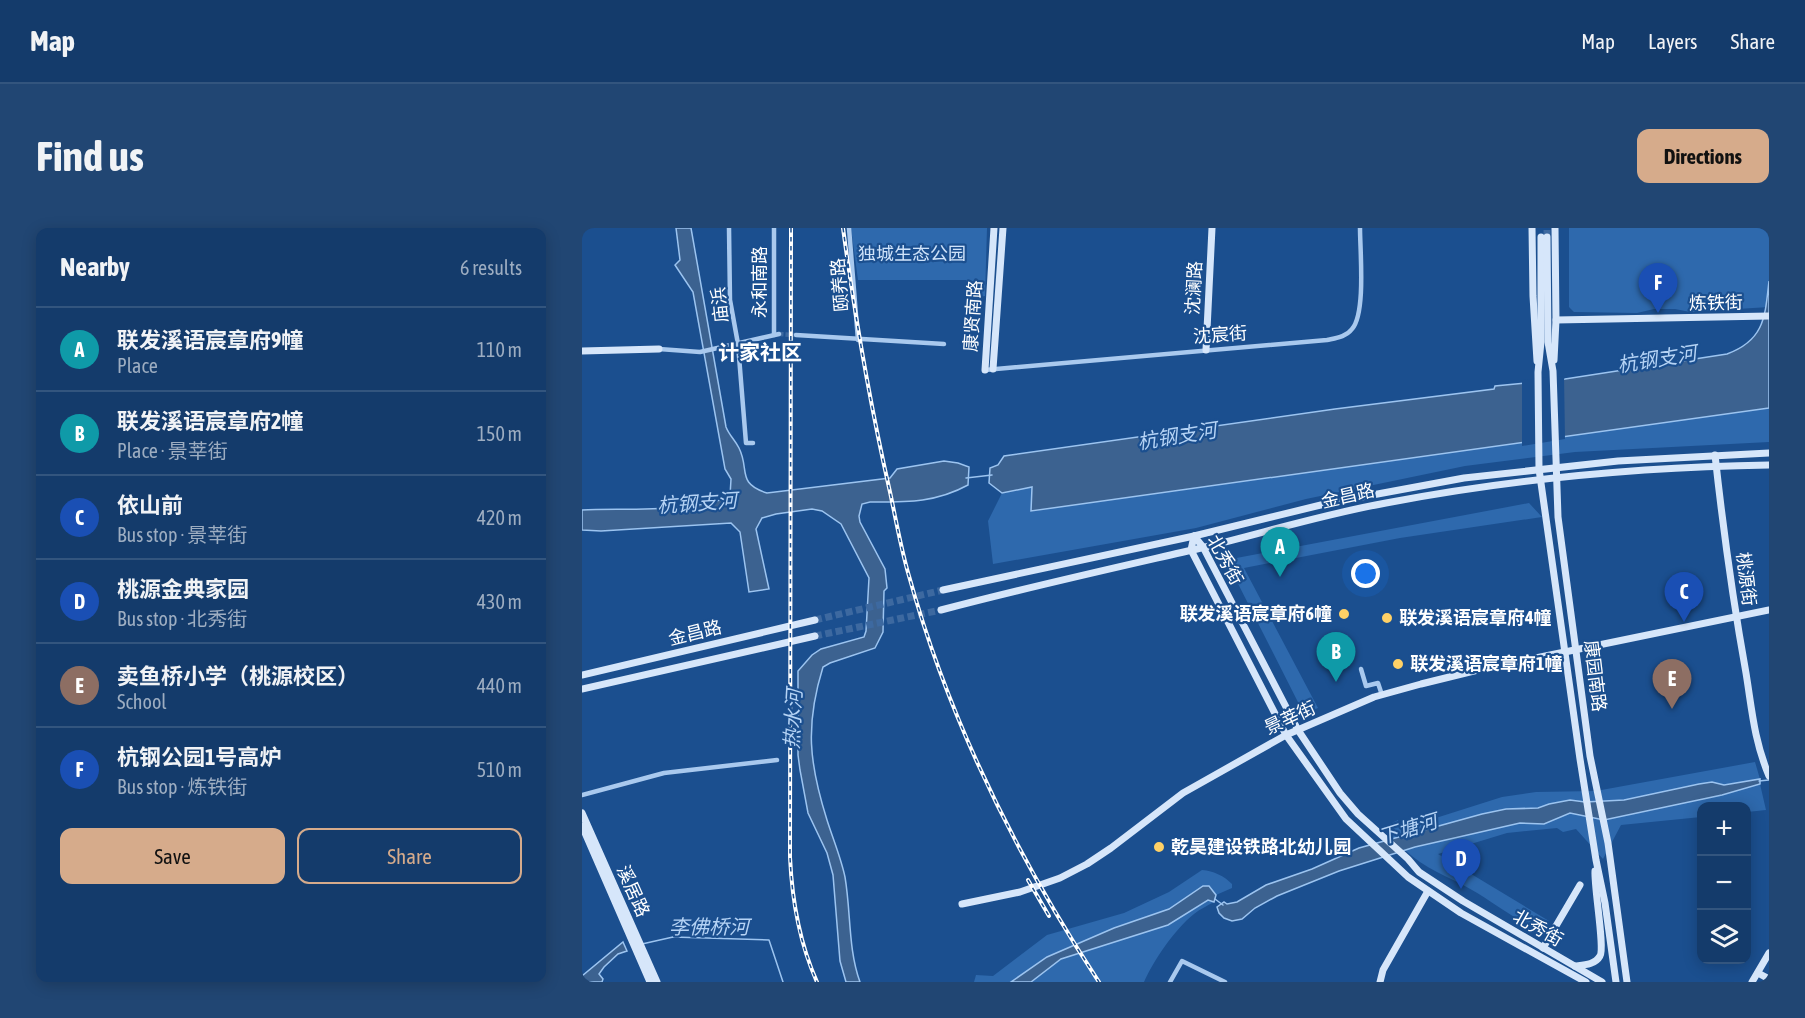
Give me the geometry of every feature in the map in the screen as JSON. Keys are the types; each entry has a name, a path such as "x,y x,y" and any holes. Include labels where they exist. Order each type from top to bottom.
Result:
{"main road":[{"name":"康贤南路","path":"985,370 994,228"},
{"name":"康贤南路","path":"993,369 1004,228"},
{"name":"沈澜路","path":"1206,350 1212,228"},
{"name":"康园南路","path":"1533,228 1534,341 1538,372"},
{"name":"康园南路","path":"1555,228 1556,320 1552,371 1557,517 1595,782 1615,882 1627,982"},
{"name":"康园南路","path":"1552,371 1548,342 1544,237 1538,372 1540,480 1616,982"},
{"name":"炼铁街","path":"1556,320 1769,316"},
{"path":"582,351 659,349"},
{"name":"金昌路","path":"943,590 1405,488 1490,474 1554,467 1715,454 1769,453"},
{"name":"桃源街","path":"1715,454 1753,725 1769,776"},
{"name":"金昌路","path":"941,610 1059,579 1191,550 1384,503 1465,489 1555,478 1716,465 1769,465"},
{"name":"北秀街","path":"1194,536 1203,547 1298,730 1340,793 1419,872 1463,901 1602,982"},
{"name":"北秀街","path":"1194,536 1191,550 1286,735 1346,819 1408,878 1461,913 1586,982"},
{"name":"景莘街","path":"962,904 1046,884 1087,864 1182,793 1286,735 1382,695 1576,649 1769,610"},
{"name":"金昌路","path":"582,675 816,620"},
{"name":"金昌路","path":"582,689 815,636"},
{"name":"溪居路","path":"582,813 640,952 650,982"},
{"name":"溪居路","path":"582,826 633,935"},
{"path":"1575,966 1596,961 1601,956 1603,948 1596,903 1596,860"},
{"path":"1543,948 1580,885"},
{"path":"1380,982 1383,970 1428,891"},
{"name":"溪居路","path":"640,952 657,982"},
{"path":"1752,982 1769,953"},
{"path":"1758,973 1769,979"}],"street":[{"name":"庙浜","path":"729,228 730,300 738,344 746,443 753,443"},
{"name":"永和南路","path":"738,344 776,335 774,228"},
{"name":"颐养路","path":"849,228 858,340"},
{"name":"沈宸街","path":"985,370 1327,340 1346,335 1352,330 1360,309 1360,228"},
{"path":"796,335 944,344"},
{"path":"659,349 700,352 738,344"},
{"path":"1361,669 1366,686 1378,682 1382,695"},
{"path":"582,795 664,773 777,760"},
{"path":"1170,982 1182,961 1225,982"}],"green space":[{"name":"独城生态公园","path":"851,228 987,228 985,296 979,297 972,293 966,280 858,280"},
{"path":"1569,228 1769,228 1769,307 1690,312 1654,309 1637,313 1574,312 1569,307"},
{"path":"1769,408 1769,442 1575,452 1465,466 1306,499 1196,528 993,564 988,521 1002,493 1032,487 1032,511"},
{"path":"1529,503 1542,517 1400,538 1244,568 1318,708 1304,714 1226,560"},
{"path":"1755,762 1760,779 1724,785 1712,782 1699,784 1624,800 1585,802 1570,800 1538,808 1506,809 1392,839 1384,827 1398,820 1399,825 1439,817 1502,797 1536,792 1596,791"},
{"path":"1760,784 1766,810 1751,812 1751,802 1697,802 1697,817 1621,825 1603,859 1576,829 1563,832 1557,828 1507,833 1438,854 1549,921 1541,928 1515,917 1472,890 1428,867 1405,850 1520,823 1544,824 1570,813 1604,820 1722,795"},
{"path":"1202,870 1222,876 1232,884 1232,888 1216,895 1209,886 1203,886 1169,909 1114,928 1047,957 1011,982 974,982 976,975 993,976 1047,935 1124,913 1169,892"},
{"path":"1208,900 1214,902 1196,912 1179,928 1159,955 1144,982 1031,982 1061,959 1106,945"}],"water":[{"path":"676,228 691,228 726,427 739,448 747,480 751,485 767,493 890,478 897,469 944,461 969,467 968,485 956,491 920,500 862,504 860,522 885,569 887,588 884,591 883,632 875,648 823,667 817,688 811,744 813,762 821,799 845,877 852,944 860,982 846,982 840,961 833,875 827,853 808,813 798,755 798,671 812,655 821,649 864,637 866,631 869,578 841,524 822,511 812,509 762,518 756,529 769,589 749,592 740,532 731,523 601,531 582,530 582,510 658,509 697,505 730,496 731,479 725,469 693,292 675,265 680,260"},
{"path":"1769,281 1769,408 1031,511 1032,487 1002,493 989,483 990,468 998,465 1004,456 1494,389 1495,386 1565,379 1727,354 1749,342 1756,334 1764,316"},
{"path":"1760,779 1760,784 1722,795 1604,820 1570,813 1544,824 1520,823 1415,847 1339,871 1277,896 1255,908 1242,919 1232,921 1224,918 1217,907 1224,902 1227,904 1237,902 1266,885 1312,869 1359,848 1482,814 1506,809 1538,808 1570,800 1585,802 1624,800 1699,784 1712,782 1724,785"},
{"path":"1203,886 1209,886 1216,895 1214,902 1208,900 1168,925 1061,959 1031,982 1011,982 1047,957 1114,928 1169,909"},
{"path":"623,942 627,951 618,954 604,967 599,974 603,979 602,982 582,982 582,976"}],"pier":[{"path":"1564,376 1565,439 1522,446 1522,380"}],"waterway":[{"name":"杭钢支河","path":"966,478 992,475"},
{"name":"下塘河","path":"1759,781 1769,780"},
{"name":"下塘河","path":"1215,899 1223,905"},
{"name":"李佛桥河","path":"642,944 673,937 769,940 783,982"}],"tunnel":[{"path":"1547,228 1547,237"},
{"path":"779,334 796,335"},
{"path":"815,620 943,590"},
{"path":"815,636 941,610"}],"railway":[{"path":"791,228 790,857 798,921 805,952 817,982"},
{"path":"843,228 876,426 909,576 925,630 965,735 1013,837 1069,935 1099,982"},
{"path":"1028,880 1049,916"}],"place":[{"name":"杭钢公园1号高炉","path":"1658,313"},
{"name":"联发溪语宸章府9幢","path":"1280,577"},
{"name":"联发溪语宸章府6幢","path":"1344,614"},
{"name":"联发溪语宸章府4幢","path":"1387,618"},
{"name":"依山前","path":"1684,622"},
{"name":"联发溪语宸章府1幢","path":"1398,664"},
{"name":"联发溪语宸章府2幢","path":"1336,682"},
{"name":"卖鱼桥小学（桃源校区）","path":"1672,709"},
{"name":"乾昊建设铁路北幼儿园","path":"1159,847"},
{"name":"桃源金典家园","path":"1461,889"}],"district":[{"name":"计家社区","path":"760,353"}],"water label":[{"name":"热水河","path":"793,719"}]}
